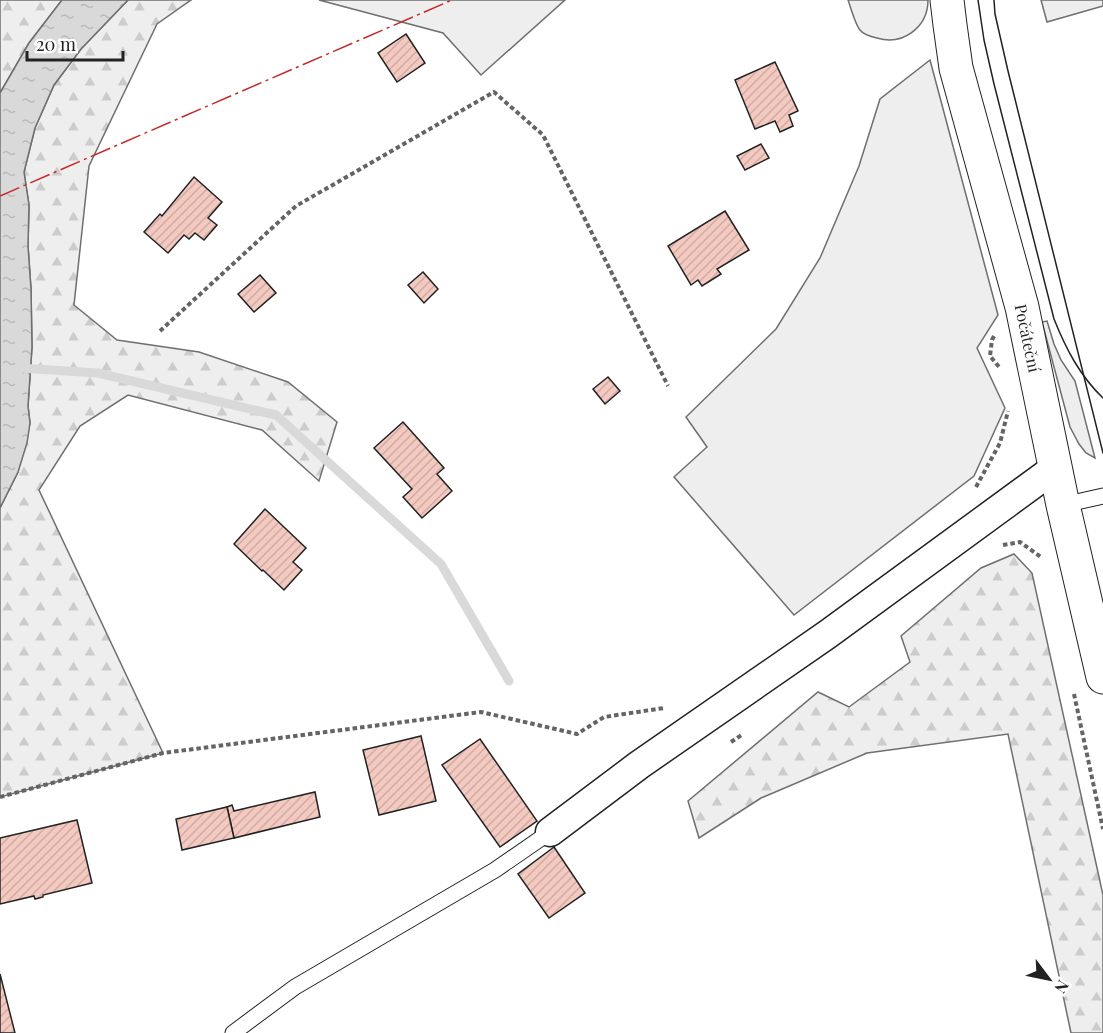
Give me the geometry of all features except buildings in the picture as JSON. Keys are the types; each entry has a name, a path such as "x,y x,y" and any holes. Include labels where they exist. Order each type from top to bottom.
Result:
{"street":[{"name":"Počáteční","path":"947,0 956,68 1022,307 1063,506 1103,677"},
{"path":"550,832 639,765 828,634 1055,468"}],"lane":[{"path":"1063,506 1103,496"},
{"path":"233,1033 295,987 495,870 550,832"}],"path":[{"path":"160,331 296,206 494,92 543,135 669,386"},
{"path":"1004,373 990,356 992,340 1001,326 1022,307"},
{"path":"973,494 1000,443 1010,406"},
{"path":"1001,545 1020,542 1046,561"},
{"path":"1074,694 1103,829"},
{"path":"0,797 163,753 481,712 578,734 604,717 665,708"},
{"path":"731,742 750,728"}],"green space":[{"path":"0,0 62,0 29,43 0,93"},
{"path":"128,0 191,0 157,24 89,166 74,305 117,340 199,352 288,382 337,422 319,481 262,430 128,395 80,426 39,490 163,753 0,797 0,508 18,472 30,423 28,406 32,347 28,246 29,205 24,172 35,128 54,85 81,49"},
{"path":"319,0 565,0 481,75 443,33"},
{"path":"848,0 928,0 927,10 919,26 905,37 887,40 862,32 856,24"},
{"path":"1041,0 1103,0 1103,6 1047,22"},
{"path":"930,60 998,315 977,348 1005,408 974,476 794,615 674,477 707,447 686,417 776,329 820,258 859,166 880,99"},
{"path":"1047,321 1061,360 1075,381 1095,458 1086,453 1070,427 1042,322"},
{"path":"1014,554 1032,573 1103,895 1103,1033 1071,1033 1008,734 867,753 761,798 699,838 688,801 818,692 849,707 910,662 901,636 981,568"}],"water":[{"path":"62,0 128,0 81,49 54,85 35,128 24,172 29,205 28,246 32,347 28,406 30,423 27,443 18,472 0,508 0,93 29,43"}],"waterway":[{"path":"20,368 98,373 276,415 441,564 509,681"}],"tram line":[{"path":"978,0 994,84 1054,319 1074,361 1087,381 1103,398"},
{"path":"994,0 1008,71 1103,453"}],"power":[{"path":"0,196 452,0"}]}
